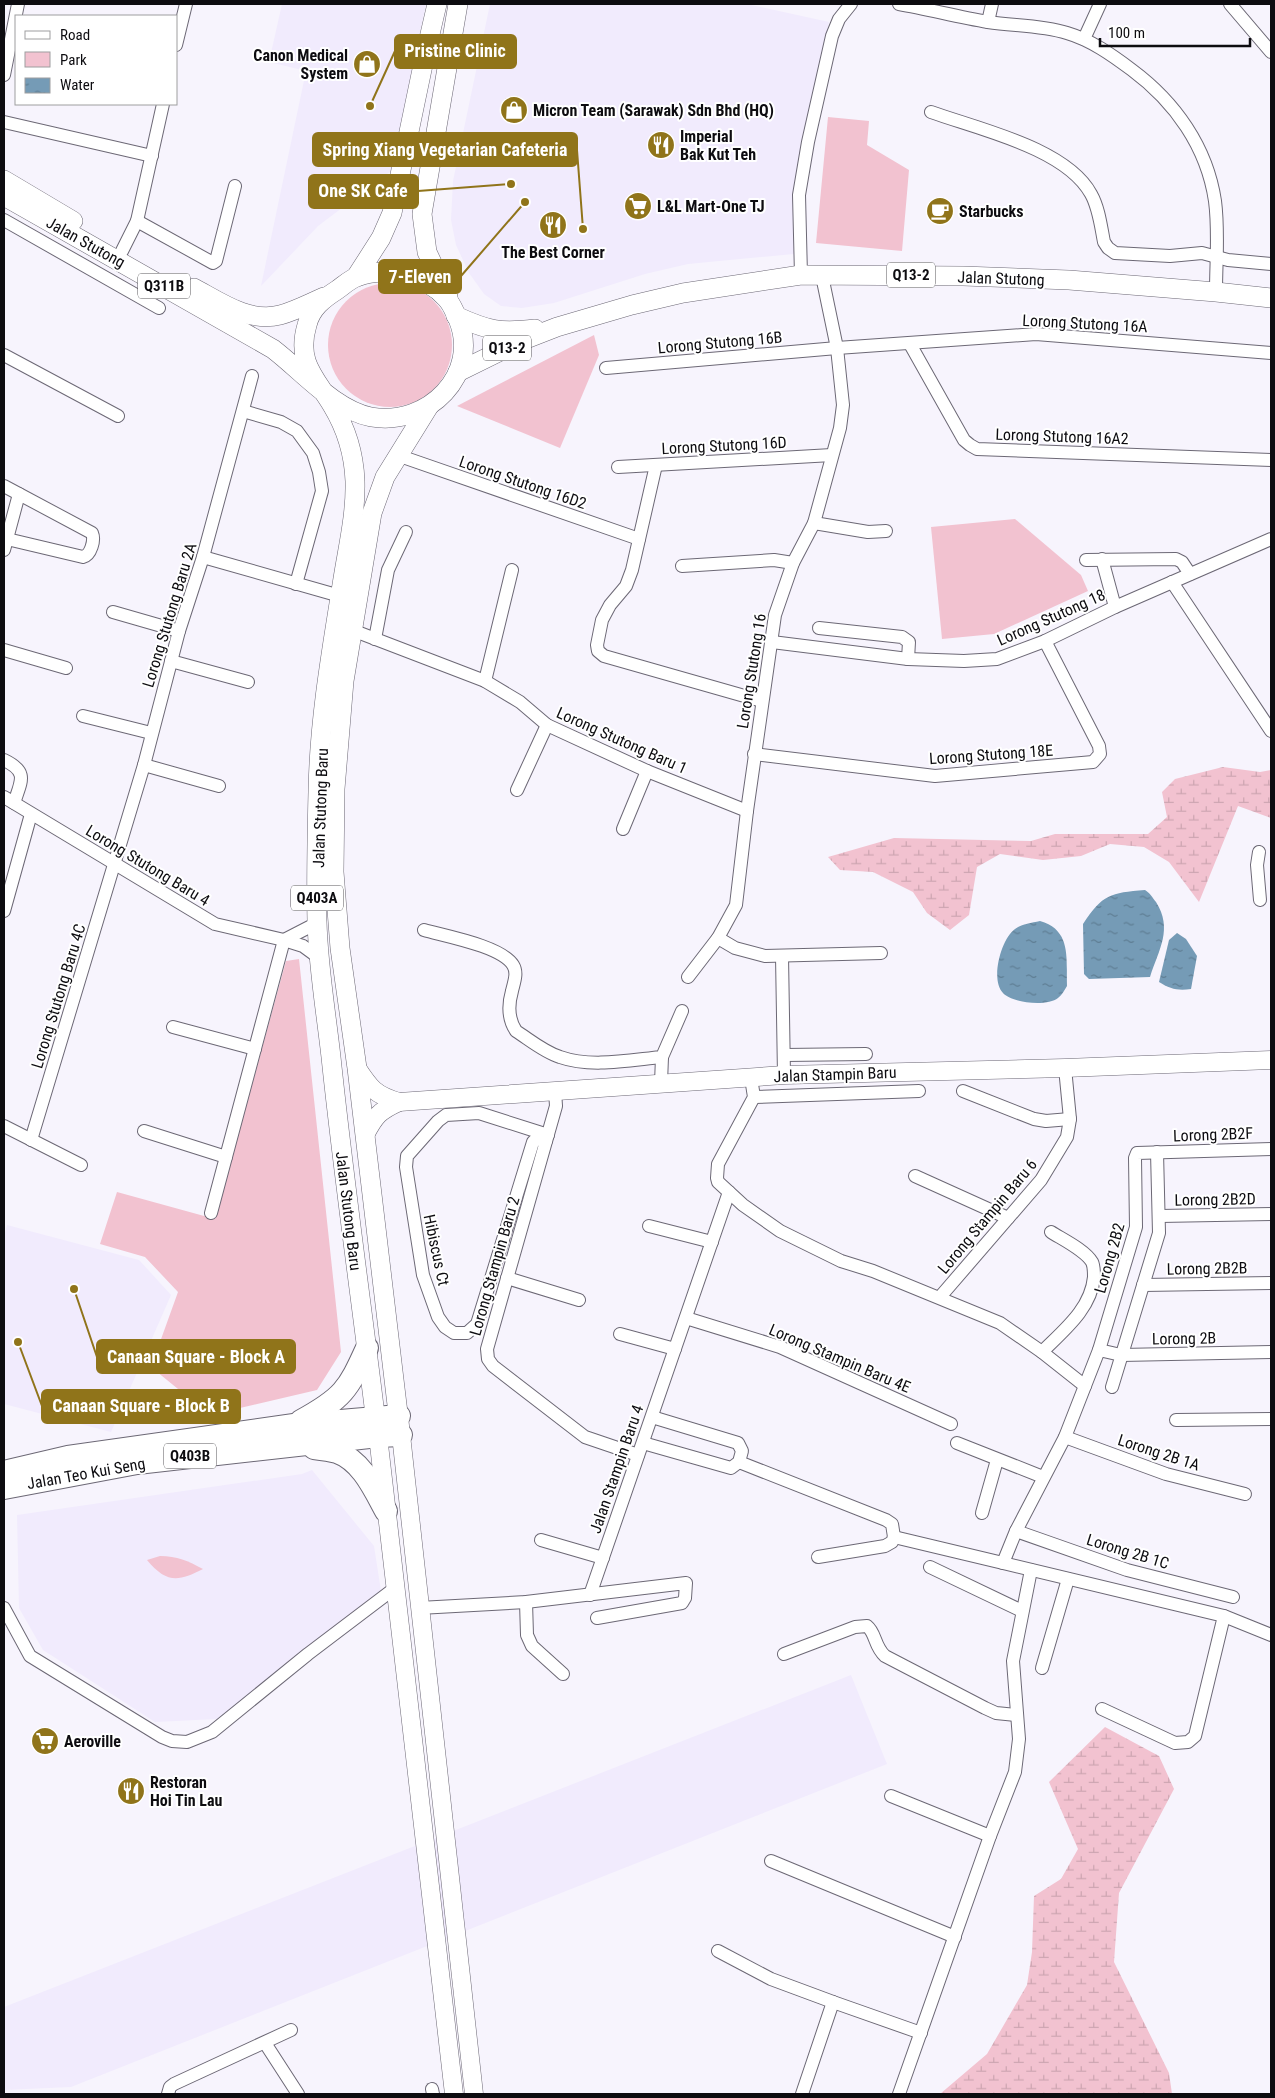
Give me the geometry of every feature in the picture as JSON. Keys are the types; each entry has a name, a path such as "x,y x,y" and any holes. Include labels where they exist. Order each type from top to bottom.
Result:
{"highway":[{"path":"367,1348 350,1384 340,1396 294,1435 350,1458 364,1473 386,1511"},
{"name":"Q403B","path":"377,1427 400,1425"},
{"name":"Jalan Teo Kui Seng","path":"4,1472 68,1457 377,1427"},
{"name":"Jalan Teo Kui Seng","path":"4,1488 294,1435"}],"main road":[{"path":"356,277 381,238 392,213 437,4"},
{"path":"454,310 436,289 413,276 388,273 356,277 324,297 312,312 306,326 304,345 306,366 319,386 344,408 376,418 418,413 430,405 451,384 458,372 464,354 464,339 454,310 427,252 422,214 458,4"},
{"name":"Jalan Stutong","path":"4,180 122,250 245,314 266,317 280,315 324,297"},
{"name":"Jalan Stutong","path":"5,203 273,349 319,386"},
{"name":"Jalan Stutong","path":"557,327 632,305 683,293 801,275 1069,280 1271,298"},
{"name":"Q13-2","path":"454,310 489,329 507,332 557,327"},
{"name":"Q13-2","path":"458,372 515,344 557,327"},
{"name":"Jalan Stutong Baru","path":"319,386 333,407 350,444 355,478 352,522 326,691 318,788 317,923 336,1106 377,1427"},
{"name":"Jalan Stutong Baru","path":"400,1425 357,1068 340,948 334,872 335,789 342,707 352,630 372,513 384,477 430,405"},
{"name":"Jalan Stampin Baru","path":"357,1068 371,1089 385,1098 399,1102 784,1075 1065,1068 1271,1060"},
{"name":"Jalan Stampin Baru","path":"365,1135 373,1120 382,1110 399,1102"},
{"path":"400,1425 474,2094"},
{"path":"377,1427 454,2094"}],"street":[{"path":"4,75 12,17 18,4"},
{"path":"178,37 186,4"},
{"path":"801,275 799,195 808,142 832,36 839,19 852,4"},
{"path":"899,4 988,22 1044,28 1084,39 1115,57 1147,80 1172,106 1201,151 1211,183 1216,219 1216,292"},
{"path":"988,22 992,4"},
{"path":"1084,39 1100,4"},
{"path":"1230,4 1271,52"},
{"path":"122,250 137,221 163,105"},
{"path":"931,112 1012,140 1058,159 1070,168 1092,194 1104,242 1115,253 1170,256 1202,253 1228,260 1271,264"},
{"path":"4,122 152,156"},
{"path":"137,221 212,263 216,261 224,236 235,186"},
{"path":"4,220 159,308"},
{"name":"Lorong Stutong 16","path":"688,977 718,938 736,905 754,754 775,615 793,563 814,523 840,428 843,405 837,348 822,276"},
{"name":"Lorong Stutong 16A","path":"837,348 1036,334 1271,353"},
{"name":"Lorong Stutong 16A2","path":"910,344 964,440 970,446 977,449 1271,460"},
{"name":"Lorong Stutong 16B","path":"606,368 837,348"},
{"path":"4,356 118,416"},
{"name":"Lorong Stutong Baru 2A","path":"115,862 144,765 179,631 203,557 252,376"},
{"path":"243,411 281,422 297,431 313,453 319,472 322,491 296,584"},
{"name":"Lorong Stutong 16D2","path":"397,455 638,539"},
{"name":"Lorong Stutong 16D","path":"618,467 832,455"},
{"path":"656,465 626,586 610,605 602,620 597,645 598,651 604,656 762,700"},
{"path":"4,486 19,494 92,533 94,539 87,557 83,558 5,544 19,494"},
{"path":"814,523 868,532 886,531"},
{"path":"375,639 388,570 406,532"},
{"name":"Lorong Stutong 18","path":"772,642 908,659 964,661 997,659 1045,641 1114,607 1271,540"},
{"path":"203,557 340,596"},
{"path":"1086,560 1176,559 1182,562 1190,574"},
{"path":"682,566 774,560 793,563"},
{"path":"1102,560 1114,607"},
{"path":"486,681 512,570"},
{"path":"1172,582 1271,731"},
{"path":"113,612 179,631"},
{"path":"819,628 906,639 909,642 908,659"},
{"name":"Lorong Stutong Baru 1","path":"352,630 486,681 520,702 547,725 646,771 747,811"},
{"path":"834,650 835,630"},
{"name":"Lorong Stutong 18E","path":"754,754 935,776 1093,762 1100,754 1099,746 1045,641"},
{"path":"4,650 66,668"},
{"path":"171,661 248,682"},
{"path":"83,716 151,733"},
{"path":"518,790 547,725"},
{"path":"4,760 20,771 21,778 9,800"},
{"path":"144,765 219,786"},
{"path":"623,829 646,771"},
{"name":"Lorong Stutong Baru 4","path":"9,800 115,862 215,924 303,946 318,957 321,963"},
{"path":"4,911 31,814"},
{"path":"1259,852 1258,865 1265,877 1260,900"},
{"name":"Lorong Stutong Baru 4C","path":"31,1140 115,862"},
{"path":"211,1213 284,940 317,923"},
{"path":"424,930 484,948 507,959 513,965 516,975 509,1002 512,1025 516,1031 548,1052 571,1060 598,1062 662,1057"},
{"path":"718,938 735,948 751,953 782,956 882,953"},
{"path":"782,956 784,1075"},
{"path":"661,1083 662,1057 682,1012"},
{"path":"172,1027 255,1049"},
{"path":"785,1055 866,1054"},
{"name":"Lorong Stampin Baru 6","path":"940,1297 1041,1180 1055,1159 1067,1137 1070,1119 1065,1068"},
{"path":"751,1078 754,1097 718,1164 716,1178 743,1205 780,1231 832,1257 940,1297 1000,1323 1042,1352 1084,1386"},
{"name":"Lorong Stampin Baru 2","path":"555,1091 556,1106 487,1348 488,1359 501,1372 585,1436 640,1449"},
{"path":"754,1097 919,1091"},
{"path":"963,1091 1034,1119 1046,1121 1070,1119"},
{"name":"Hibiscus Ct","path":"479,1113 547,1138 536,1139 533,1142 477,1324 467,1332 454,1332 445,1327 438,1317 423,1275 406,1167 407,1156 438,1121 446,1115 479,1113"},
{"path":"4,1126 82,1165"},
{"path":"144,1131 226,1157"},
{"name":"Lorong 2B2F","path":"1156,1152 1271,1148"},
{"name":"Lorong 2B2","path":"1003,1563 1016,1531 1065,1437 1099,1350 1136,1227 1136,1155 1139,1152 1156,1152"},
{"path":"1112,1387 1159,1233 1160,1216 1156,1152"},
{"path":"915,1176 1008,1218"},
{"name":"Jalan Stampin Baru 4","path":"590,1595 729,1192"},
{"name":"Lorong 2B2D","path":"1160,1216 1271,1214"},
{"path":"649,1226 712,1242"},
{"path":"1042,1352 1087,1303 1093,1287 1093,1263 1087,1256 1051,1232"},
{"path":"507,1278 579,1300"},
{"name":"Lorong 2B2B","path":"1143,1285 1271,1283"},
{"name":"Lorong Stampin Baru 4E","path":"686,1318 780,1346 951,1424"},
{"path":"620,1334 675,1349"},
{"name":"Lorong 2B","path":"1099,1350 1121,1355 1271,1352"},
{"path":"640,1449 731,1468 739,1462 742,1451 738,1443 652,1417"},
{"path":"1176,1420 1271,1419"},
{"name":"Lorong 2B 1A","path":"1065,1437 1166,1474 1245,1494"},
{"path":"957,1443 1043,1477"},
{"path":"982,1513 997,1460"},
{"path":"739,1462 892,1524 894,1537 892,1542 885,1546 818,1557"},
{"name":"Lorong 2B 1C","path":"1016,1531 1127,1570 1233,1597"},
{"path":"894,1537 1224,1616 1271,1635"},
{"path":"541,1540 603,1558"},
{"path":"930,1567 1022,1611"},
{"path":"899,2094 990,1836 1015,1772 1019,1739 1013,1661 1031,1570"},
{"path":"1042,1668 1068,1579"},
{"path":"419,1608 526,1602 686,1583 685,1598 682,1603 597,1618"},
{"path":"4,1608 30,1656 162,1737 172,1741 187,1742 212,1732 308,1654 395,1588"},
{"path":"526,1602 527,1635 532,1646 563,1674"},
{"path":"1102,1709 1175,1743 1188,1742 1194,1736 1224,1616"},
{"path":"784,1654 856,1627 867,1626 878,1649 885,1656 996,1713 1016,1715"},
{"path":"891,1796 990,1836"},
{"path":"771,1861 955,1937"},
{"path":"718,1952 771,1979 921,2033"},
{"path":"802,2094 833,2002"},
{"path":"168,2094 170,2087 174,2084 265,2044 291,2030"},
{"path":"265,2044 298,2094"}],"shaded area":[{"path":"282,4 426,4 391,171 318,226 261,286 306,71 269,62"},
{"path":"490,4 747,4 829,22 801,151 794,195 794,254 688,264 645,274 554,303 522,308 501,306 484,294 469,273 456,245 451,220 453,181"},
{"path":"7,1225 139,1260 171,1295 111,1432 4,1404 4,1237"},
{"path":"312,1470 374,1546 381,1591 217,1719 155,1722 43,1650 19,1608 17,1515 302,1474"},
{"path":"851,1675 887,1764 71,2087 4,2090 4,2007"}],"green space":[{"path":"828,117 869,121 867,145 909,170 902,251 816,243"},
{"path":"390,283 414,287 434,301 448,321 452,345 448,369 434,389 414,403 390,407 366,403 346,389 332,369 328,345 332,321 346,301 366,287"},
{"path":"594,335 599,355 560,448 457,406"},
{"path":"1015,519 1081,575 1088,591 994,634 942,639 931,527"},
{"path":"1223,767 1260,772 1271,770 1271,818 1238,806 1199,902 1169,862 1144,847 1110,844 1081,856 1043,860 1000,854 977,867 969,915 950,930 927,913 913,892 873,872 840,870 828,857 894,838 1031,841 1055,834 1148,834 1167,817 1162,792 1175,779"},
{"path":"299,959 341,1352 317,1390 210,1415 151,1367 178,1292 145,1257 100,1244 117,1192 215,1219 286,961"},
{"path":"160,1556 182,1560 203,1569 179,1578 166,1576 154,1568 147,1560"},
{"path":"1105,1727 1159,1756 1174,1789 1119,1893 1114,1962 1169,2073 1172,2094 940,2094 987,2054 1027,1985 1032,1952 1034,1896 1061,1879 1078,1849 1049,1782"}],"water":[{"path":"1145,890 1156,902 1164,921 1163,939 1150,977 1089,979 1084,974 1083,924 1096,906 1108,897 1123,892"},
{"path":"1040,921 1058,931 1062,938 1066,956 1067,986 1061,996 1053,1001 1030,1003 1014,999 1003,993 999,987 997,970 1005,941 1010,934 1015,929 1024,925"},
{"path":"1177,933 1186,939 1197,956 1191,989 1174,989 1159,982 1169,940"}],"place":[{"name":"Canon Medical System","path":"367,64"},
{"name":"Pristine Clinic","path":"370,106"},
{"name":"Micron Team (Sarawak) Sdn Bhd (HQ)","path":"514,110"},
{"name":"Imperial Bak Kut Teh","path":"661,145"},
{"name":"One SK Cafe","path":"511,184"},
{"name":"7-Eleven","path":"525,202"},
{"name":"L&L Mart-One TJ","path":"638,206"},
{"name":"Starbucks","path":"940,211"},
{"name":"The Best Corner","path":"553,225"},
{"name":"Spring Xiang Vegetarian Cafeteria","path":"583,229"},
{"name":"Canaan Square - Block A","path":"74,1289"},
{"name":"Canaan Square - Block B","path":"18,1342"},
{"name":"Aeroville","path":"45,1741"},
{"name":"Restoran Hoi Tin Lau","path":"131,1791"}]}
